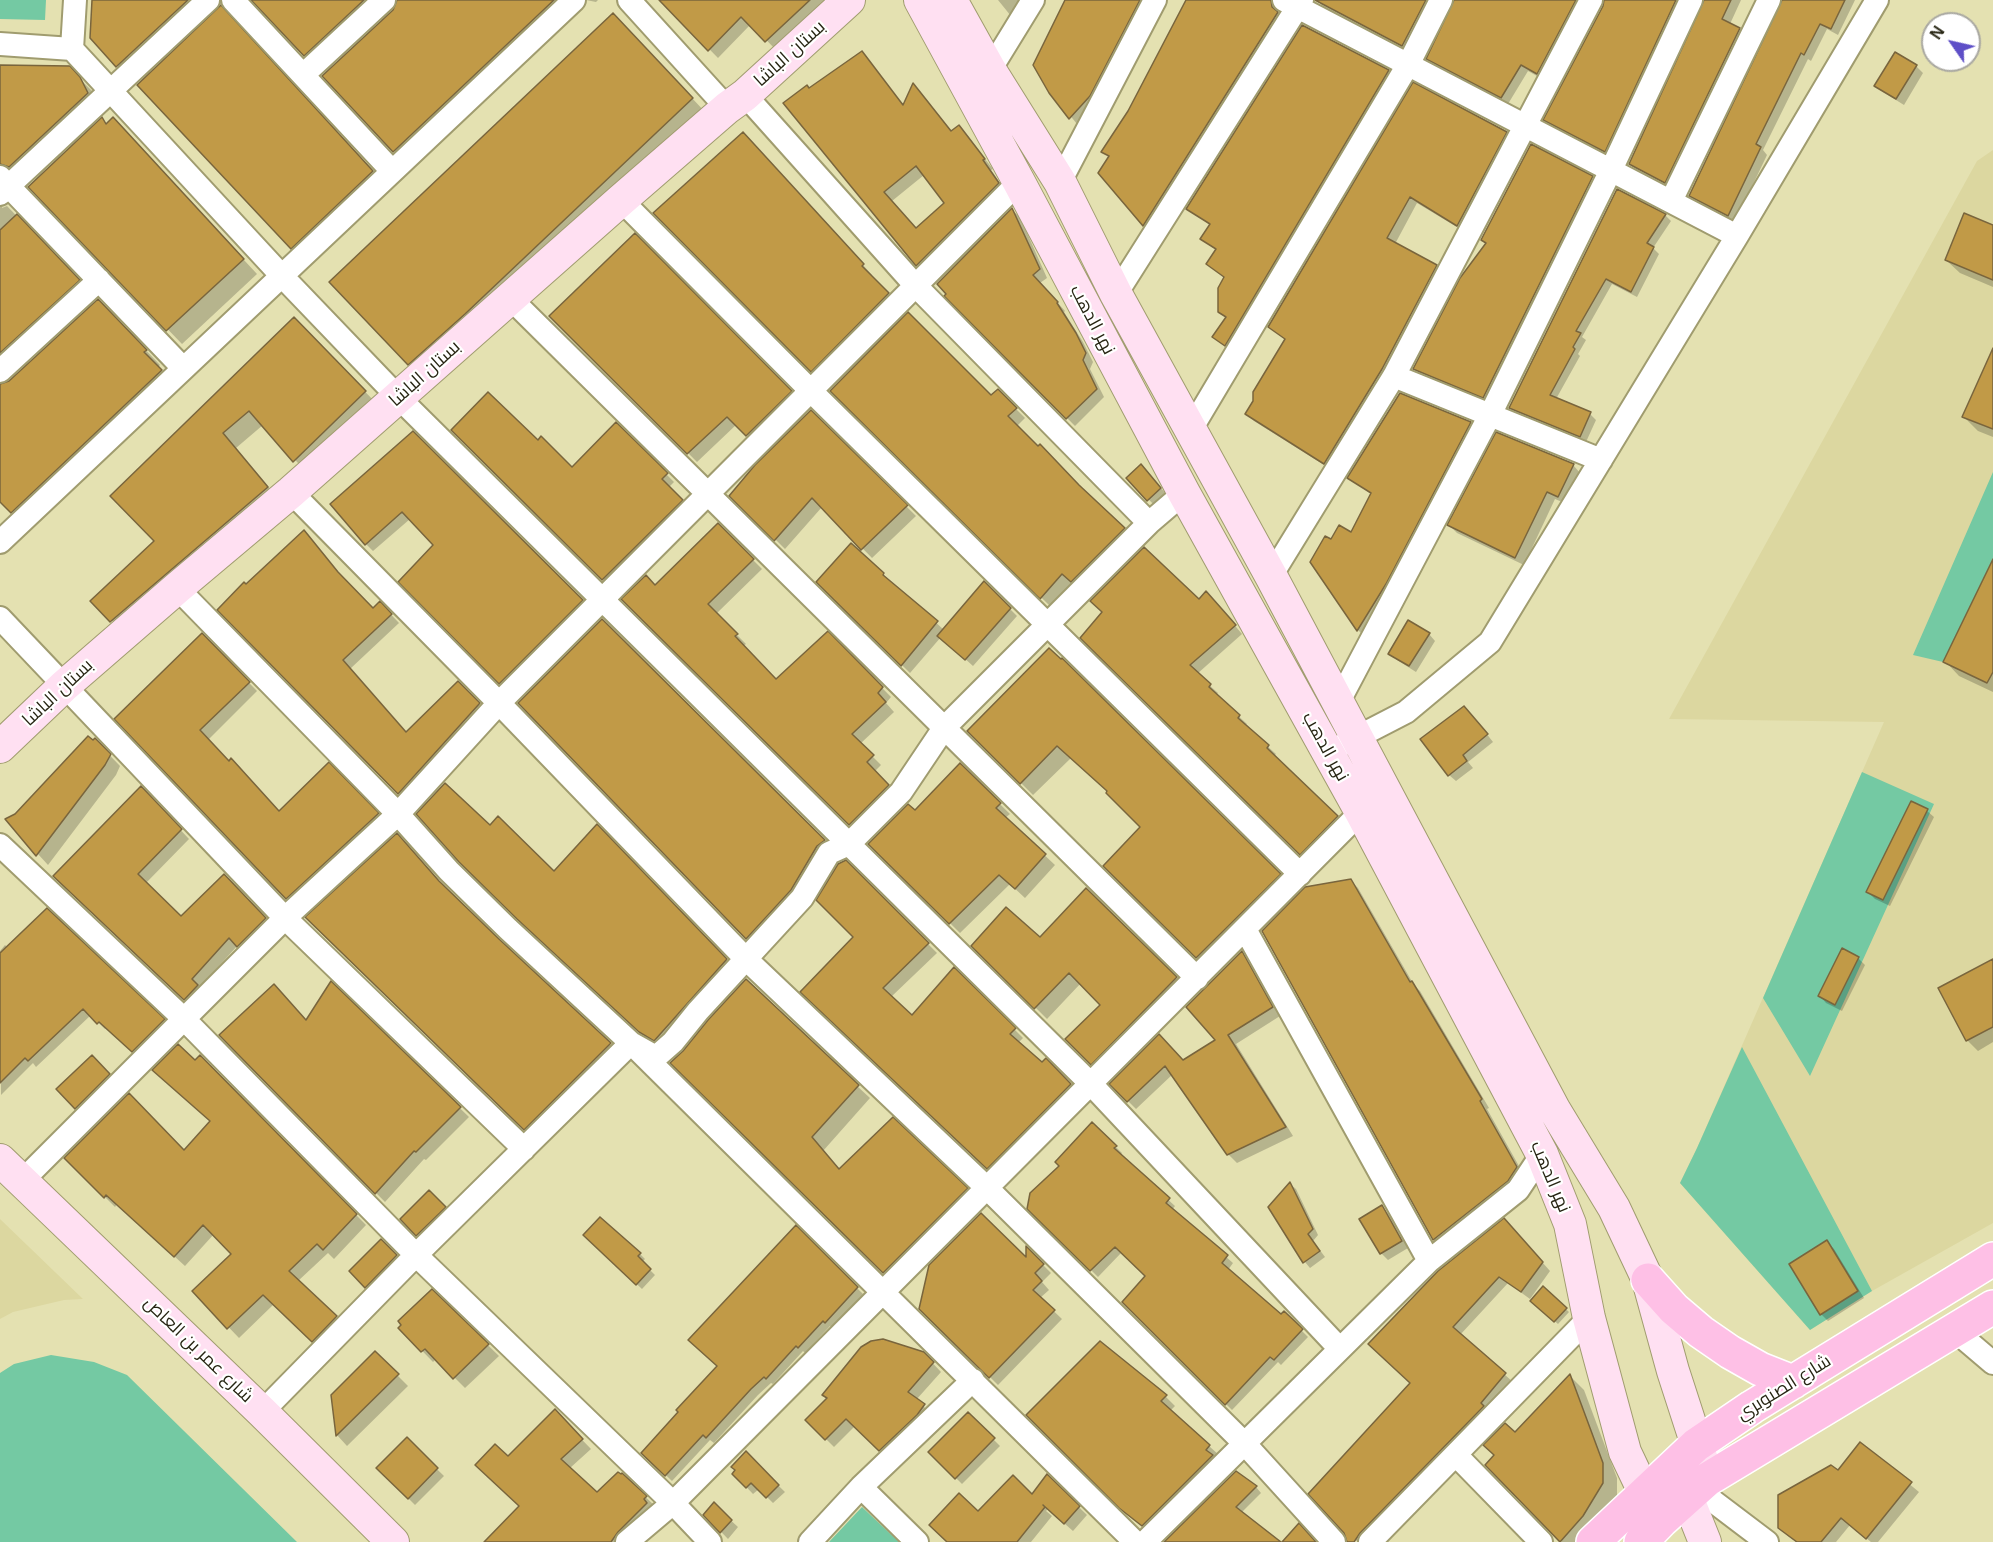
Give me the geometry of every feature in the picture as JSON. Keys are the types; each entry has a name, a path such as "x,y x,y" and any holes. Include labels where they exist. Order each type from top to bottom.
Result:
{"main road":[{"name":"بستان الباشا","path":"0,747 64,686 399,398 849,0"},
{"name":"نهر الدهب","path":"920,0 1184,493 1361,812 1542,1154 1570,1224 1589,1318 1625,1452 1644,1492 1651,1532"},
{"name":"نهر الدهب","path":"951,0 990,70 1060,182 1116,294 1271,576 1554,1109 1614,1208 1648,1280 1696,1445 1697,1489 1705,1542"},
{"name":"شارع عمر بن العاص","path":"11,1171 262,1412 393,1542"},
{"name":"شارع الصنوبري","path":"1593,1542 1696,1445 1793,1382 1993,1259"},
{"path":"1648,1280 1674,1309 1701,1332 1760,1369 1793,1382"},
{"name":"شارع الصنوبري","path":"1651,1532 1697,1489 1953,1329 1993,1307"}],"street":[{"path":"72,49 75,0"},
{"path":"183,368 99,280 3,186 111,91 208,0"},
{"path":"233,0 392,171"},
{"path":"303,75 384,0"},
{"path":"0,542 574,0"},
{"path":"629,0 736,102 1149,523"},
{"path":"990,70 1033,0"},
{"path":"1060,182 1155,0"},
{"path":"1190,431 1409,63 1441,0"},
{"path":"1271,576 1394,376 1591,0"},
{"path":"1338,703 1490,415 1611,170 1691,0"},
{"path":"1671,201 1769,0"},
{"path":"1328,751 1406,712 1490,642 1737,236 1877,0"},
{"path":"1116,294 1295,3 1737,236"},
{"path":"0,44 72,49 281,275 399,398 1091,1084 1340,1349"},
{"path":"11,1171 184,1019 285,918 398,814 499,703 1019,182"},
{"path":"621,200 1300,874"},
{"path":"0,371 99,280"},
{"path":"510,298 1197,978"},
{"path":"1394,376 1601,460"},
{"path":"291,492 746,959 987,1188 1244,1443 1334,1542"},
{"path":"631,1043 656,1057 673,1042 698,1011 802,898 829,853 849,844 901,792 944,728 1149,523 1184,493"},
{"path":"177,588 398,814 449,871 631,1043 1135,1542"},
{"path":"0,618 285,918 524,1149"},
{"path":"627,1542 673,1503 1361,812"},
{"path":"0,845 184,1019 416,1255 673,1503 710,1542"},
{"path":"1245,929 1429,1261"},
{"path":"262,1412 416,1255 631,1043"},
{"path":"1145,1542 1429,1261 1518,1190 1542,1154"},
{"path":"1370,1542 1589,1318"},
{"path":"1953,1329 1993,1363"},
{"path":"810,1542 861,1487 973,1380"},
{"path":"1456,1455 1541,1542"},
{"path":"861,1487 917,1542"},
{"path":"1697,1489 1767,1542"}],"shaded area":[{"path":"1993,150 1993,1223 1872,1291 1810,1330 1680,1183 1884,722 1669,719 1977,161"},
{"path":"0,1219 83,1299 64,1300 13,1312 0,1319"}],"green space":[{"path":"0,0 46,0 45,20 0,19"},
{"path":"1993,472 1993,559 1943,662 1913,655"},
{"path":"1862,772 1934,804 1810,1076 1763,998"},
{"path":"1742,1047 1872,1291 1810,1330 1680,1183"},
{"path":"51,1355 94,1362 127,1375 297,1542 0,1542 0,1373 14,1364"},
{"path":"862,1507 899,1542 829,1542"}],"building":[{"path":"92,0 188,0 116,67 90,38"},
{"path":"251,0 364,0 304,56"},
{"path":"397,0 554,0 393,152 322,76 393,10"},
{"path":"659,0 810,0 765,42 741,17 708,51"},
{"path":"1065,0 1140,0 1090,96 1069,119 1049,93 1033,65"},
{"path":"1186,0 1271,0 1272,7 1278,12 1143,226 1098,173 1109,156 1101,152 1128,111"},
{"path":"1315,0 1426,0 1402,46"},
{"path":"1454,0 1576,0 1537,74 1521,65 1501,98 1426,59"},
{"path":"1604,0 1676,0 1605,152 1543,120 1603,6"},
{"path":"1704,0 1731,0 1722,19 1740,28 1665,183 1629,164"},
{"path":"1782,0 1845,0 1831,29 1820,24 1804,55 1801,53 1756,144 1761,147 1728,216 1689,196"},
{"path":"221,5 373,171 291,249 137,85"},
{"path":"613,13 693,98 408,365 329,282"},
{"path":"1302,25 1389,70 1225,346 1212,337 1226,317 1218,312 1218,288 1224,277 1206,264 1216,249 1200,239 1210,224 1186,209"},
{"path":"862,51 903,105 913,83 951,131 959,125 985,159 983,160 999,183 916,266 783,103 807,85 809,88","holes":["916,166 944,203 916,228 884,192"]},
{"path":"1895,52 1917,65 1896,99 1874,86"},
{"path":"0,65 70,66 80,77 88,93 9,167 0,164"},
{"path":"1413,82 1507,132 1457,226 1410,197 1387,238 1437,265 1382,369 1324,464 1245,414 1253,401 1253,392 1285,339 1268,327"},
{"path":"102,117 106,124 113,117 244,259 166,331 28,187"},
{"path":"743,132 864,264 862,266 889,293 811,372 653,213"},
{"path":"1531,144 1593,176 1483,398 1413,369 1460,278 1486,243 1481,240"},
{"path":"1617,189 1666,214 1647,243 1654,247 1631,292 1606,279 1576,331 1581,333 1573,347 1575,349 1550,395 1591,412 1580,437 1509,408"},
{"path":"1012,208 1040,269 1033,275 1058,302 1076,333 1086,353 1083,360 1097,389 1066,419 944,296 946,294 937,284"},
{"path":"1964,213 1993,225 1993,280 1945,260"},
{"path":"17,214 80,280 0,353 0,230"},
{"path":"635,233 792,391 746,436 727,417 687,454 549,316"},
{"path":"98,299 147,350 144,352 162,370 11,513 0,502 0,384 9,381"},
{"path":"908,312 991,395 998,389 1017,408 1008,416 1038,446 1040,444 1125,528 1071,582 1062,574 1040,599 830,391"},
{"path":"294,317 366,391 293,462 249,411 223,433 268,487 110,622 90,601 154,541 110,496"},
{"path":"1993,348 1993,429 1962,417"},
{"path":"488,392 538,440 541,436 572,467 616,422 668,473 662,479 683,500 602,580 451,430"},
{"path":"1400,393 1471,422 1386,584 1357,631 1310,562 1325,536 1331,539 1339,525 1351,532 1371,493 1347,478"},
{"path":"811,410 908,505 861,550 812,498 774,541 729,496 755,465"},
{"path":"413,431 583,600 499,684 398,582 433,545 402,512 365,545 330,504"},
{"path":"1496,432 1574,464 1558,497 1547,492 1515,558 1447,525"},
{"path":"1141,464 1161,488 1147,501 1126,478"},
{"path":"718,523 754,559 708,604 738,634 735,636 776,679 828,631 883,687 878,693 886,702 852,734 874,755 867,762 889,785 849,825 621,599 646,575 655,585"},
{"path":"304,530 338,572 373,608 380,601 392,614 343,660 406,732 458,681 480,703 398,794 217,610 244,582 246,584"},
{"path":"851,543 884,573 883,575 938,621 901,666 816,582"},
{"path":"1144,547 1199,599 1206,591 1236,625 1190,665 1211,684 1209,687 1240,715 1238,718 1269,745 1267,748 1338,816 1300,855 1080,638 1102,612 1090,601"},
{"path":"1993,559 1993,672 1987,683 1943,662"},
{"path":"984,581 1011,608 965,660 937,636"},
{"path":"602,619 825,840 817,846 791,890 746,939 518,703"},
{"path":"1408,620 1430,633 1409,666 1388,654"},
{"path":"202,633 250,682 200,730 229,761 231,758 279,811 329,762 379,813 286,899 114,719"},
{"path":"1049,648 1062,658 1281,874 1196,958 1103,866 1140,827 1106,793 1107,791 1057,746 1020,784 967,731"},
{"path":"1464,706 1488,734 1463,755 1467,761 1448,776 1420,739"},
{"path":"88,736 93,740 95,738 111,754 36,856 5,819 15,814"},
{"path":"960,763 1001,803 996,808 1046,854 1015,889 999,875 949,924 868,844 908,804 915,810"},
{"path":"445,783 490,825 498,816 554,871 597,824 727,959 654,1041 639,1032 517,919 459,862 416,814"},
{"path":"141,786 182,829 138,874 181,916 224,874 266,918 237,947 229,938 192,979 198,985 184,1000 53,876"},
{"path":"1911,801 1928,809 1883,900 1866,892"},
{"path":"397,833 439,881 611,1043 524,1130 305,917"},
{"path":"846,860 929,943 883,988 912,1015 954,967 1016,1028 1010,1034 1042,1062 1046,1058 1071,1084 987,1169 800,992 853,937 816,900 838,864"},
{"path":"1351,879 1410,982 1412,981 1482,1099 1480,1101 1517,1167 1508,1181 1433,1240 1262,931 1305,887"},
{"path":"1086,888 1177,977 1091,1065 1065,1039 1100,1005 1069,973 1034,1009 971,946 1006,907 1040,937"},
{"path":"47,908 165,1019 132,1052 99,1022 97,1024 83,1009 28,1061 25,1058 0,1083 0,953"},
{"path":"1842,948 1859,957 1835,1005 1818,996"},
{"path":"1242,951 1273,1007 1228,1035 1286,1127 1227,1155 1165,1066 1127,1102 1109,1084 1159,1034 1183,1060 1215,1040 1186,1007"},
{"path":"1993,959 1993,1027 1966,1041 1938,988"},
{"path":"746,979 859,1085 812,1137 839,1169 893,1117 968,1188 883,1273 670,1063"},
{"path":"331,981 461,1107 416,1152 414,1151 375,1194 219,1035 274,984 306,1020"},
{"path":"178,1044 195,1060 200,1055 357,1214 323,1250 317,1244 289,1271 337,1316 312,1342 263,1295 227,1329 192,1291 231,1254 203,1225 174,1257 106,1195 104,1198 64,1158 129,1093 184,1150 210,1121 152,1070"},
{"path":"92,1055 110,1074 75,1109 56,1089"},
{"path":"1092,1122 1117,1146 1114,1148 1170,1198 1166,1203 1228,1255 1222,1263 1281,1314 1284,1311 1303,1329 1274,1360 1270,1357 1225,1405 1122,1302 1145,1276 1115,1247 1090,1271 1027,1209 1030,1193 1059,1166 1055,1162"},
{"path":"1290,1182 1313,1229 1308,1234 1320,1251 1303,1263 1268,1207"},
{"path":"429,1190 446,1207 416,1236 400,1219"},
{"path":"1382,1205 1402,1241 1380,1254 1359,1219"},
{"path":"981,1213 1026,1257 1026,1246 1044,1264 1035,1273 1042,1281 1033,1290 1055,1310 989,1378 919,1309 929,1265"},
{"path":"600,1217 641,1253 638,1256 651,1269 636,1285 583,1235"},
{"path":"1504,1218 1543,1262 1521,1292 1499,1277 1453,1327 1506,1373 1481,1403 1484,1406 1360,1533 1354,1542 1347,1542 1344,1533 1308,1494 1410,1383 1368,1344 1438,1271"},
{"path":"796,1225 858,1287 825,1323 823,1321 766,1379 764,1377 751,1389 706,1438 703,1435 665,1476 641,1453 678,1412 676,1410 717,1366 688,1340"},
{"path":"381,1239 397,1255 365,1288 349,1271"},
{"path":"1827,1240 1858,1291 1820,1315 1789,1264"},
{"path":"1543,1286 1567,1308 1554,1322 1530,1301"},
{"path":"432,1289 489,1344 453,1379 425,1349 421,1352 398,1328 401,1325 398,1321"},
{"path":"883,1339 924,1352 934,1362 908,1392 925,1404 917,1415 879,1451 846,1419 825,1440 805,1420 827,1398 822,1395 861,1347 871,1341"},
{"path":"1100,1341 1167,1395 1161,1401 1210,1445 1206,1450 1213,1455 1142,1526 1119,1508 1026,1415"},
{"path":"375,1351 399,1374 336,1436 331,1395"},
{"path":"1570,1374 1603,1463 1603,1483 1583,1516 1560,1542 1485,1465 1494,1455 1483,1445 1505,1423 1515,1432"},
{"path":"555,1409 583,1439 561,1459 597,1492 618,1472 622,1473 647,1496 644,1499 647,1503 611,1542 484,1542 519,1506 475,1465 495,1444 508,1456"},
{"path":"968,1412 995,1438 955,1479 928,1452"},
{"path":"407,1437 438,1468 408,1499 376,1468"},
{"path":"1860,1442 1912,1482 1866,1539 1841,1518 1821,1542 1797,1542 1778,1528 1778,1495 1831,1465 1838,1470"},
{"path":"746,1451 779,1485 766,1498 751,1483 746,1488 732,1474 735,1470 731,1467"},
{"path":"1236,1471 1257,1486 1236,1507 1281,1542 1164,1542"},
{"path":"1047,1474 1080,1506 1064,1524 1043,1505 1045,1507 1017,1542 947,1542 929,1525 959,1493 978,1511 1013,1475 1032,1494"},
{"path":"714,1502 732,1520 720,1533 703,1515"},
{"path":"1299,1523 1316,1542 1282,1542"}]}
